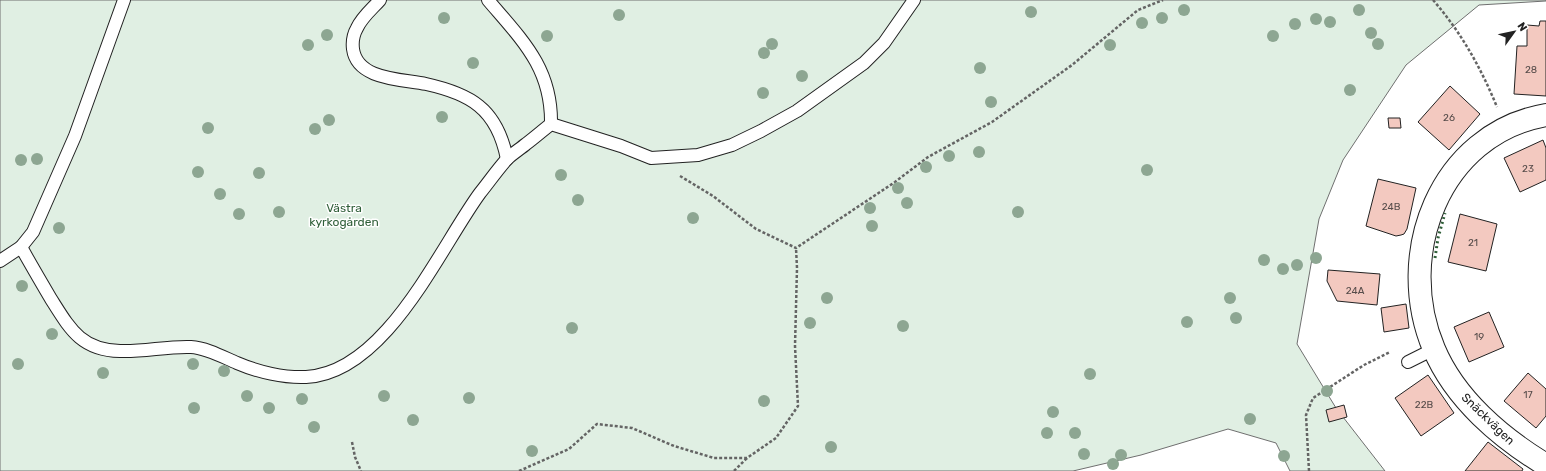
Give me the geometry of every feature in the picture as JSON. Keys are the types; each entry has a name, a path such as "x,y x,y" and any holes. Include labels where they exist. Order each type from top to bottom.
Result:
{"street":[{"name":"Snäckvägen","path":"1546,115 1518,122 1496,133 1474,149 1458,165 1442,188 1429,219 1421,251 1421,291 1423,312 1434,349 1442,365 1471,404 1499,432 1514,445 1546,465"}],"lane":[{"path":"0,261 21,247 33,232 76,136 124,0"},
{"path":"380,0 364,17 354,33 354,54 361,66 383,77 427,84 453,92 473,102 482,108 500,134 507,159"},
{"path":"488,0 523,40 536,60 548,93 551,124"},
{"path":"551,124 621,146 651,158 698,155 732,145 797,111 864,64 884,43 914,0"},
{"path":"21,247 69,328 82,340 99,349 139,352 192,347 214,353 240,364 294,378 324,375 335,371 352,361 373,344 403,311 479,194 507,159 551,124"},
{"path":"1408,362 1434,349"}],"path":[{"path":"796,248 895,182 928,157 992,122 1072,65 1138,10 1163,0"},
{"path":"1432,0 1448,17 1468,48 1488,85 1507,128"},
{"path":"651,158 713,196 756,229 796,248"},
{"path":"734,471 747,458 776,438 798,406 795,346 797,268 796,248"},
{"path":"1309,471 1306,415 1313,398 1329,386 1364,365 1393,351"},
{"path":"519,471 569,448 597,424 632,428 674,446 714,458 747,458"},
{"path":"352,442 355,457 361,471"}],"green space":[{"name":"Västra kyrkogården","path":"0,0 1546,1 1479,5 1406,65 1343,160 1319,219 1297,344 1336,408 1385,471 1290,471 1276,443 1228,429 1141,455 1073,471 0,471"}],"building":[{"path":"1540,21 1546,21 1546,96 1514,94 1517,46 1527,46 1527,25 1539,26"},
{"path":"1450,86 1480,114 1449,150 1418,122"},
{"path":"1388,118 1400,118 1401,128 1389,128"},
{"path":"1543,140 1546,148 1546,180 1520,192 1504,158"},
{"path":"1378,179 1416,188 1407,229 1404,234 1396,236 1366,226"},
{"path":"1460,214 1497,224 1486,271 1448,262"},
{"path":"1328,270 1380,274 1377,305 1337,301 1327,281"},
{"path":"1406,304 1409,328 1384,332 1381,308"},
{"path":"1489,312 1504,347 1469,362 1454,327"},
{"path":"1528,373 1546,389 1546,416 1536,428 1504,401"},
{"path":"1428,375 1454,413 1421,436 1395,398"},
{"path":"1344,405 1347,417 1329,422 1326,410"},
{"path":"1488,442 1523,469 1522,471 1465,471"}],"hedge":[{"path":"1435,258 1438,238 1445,213"}]}
